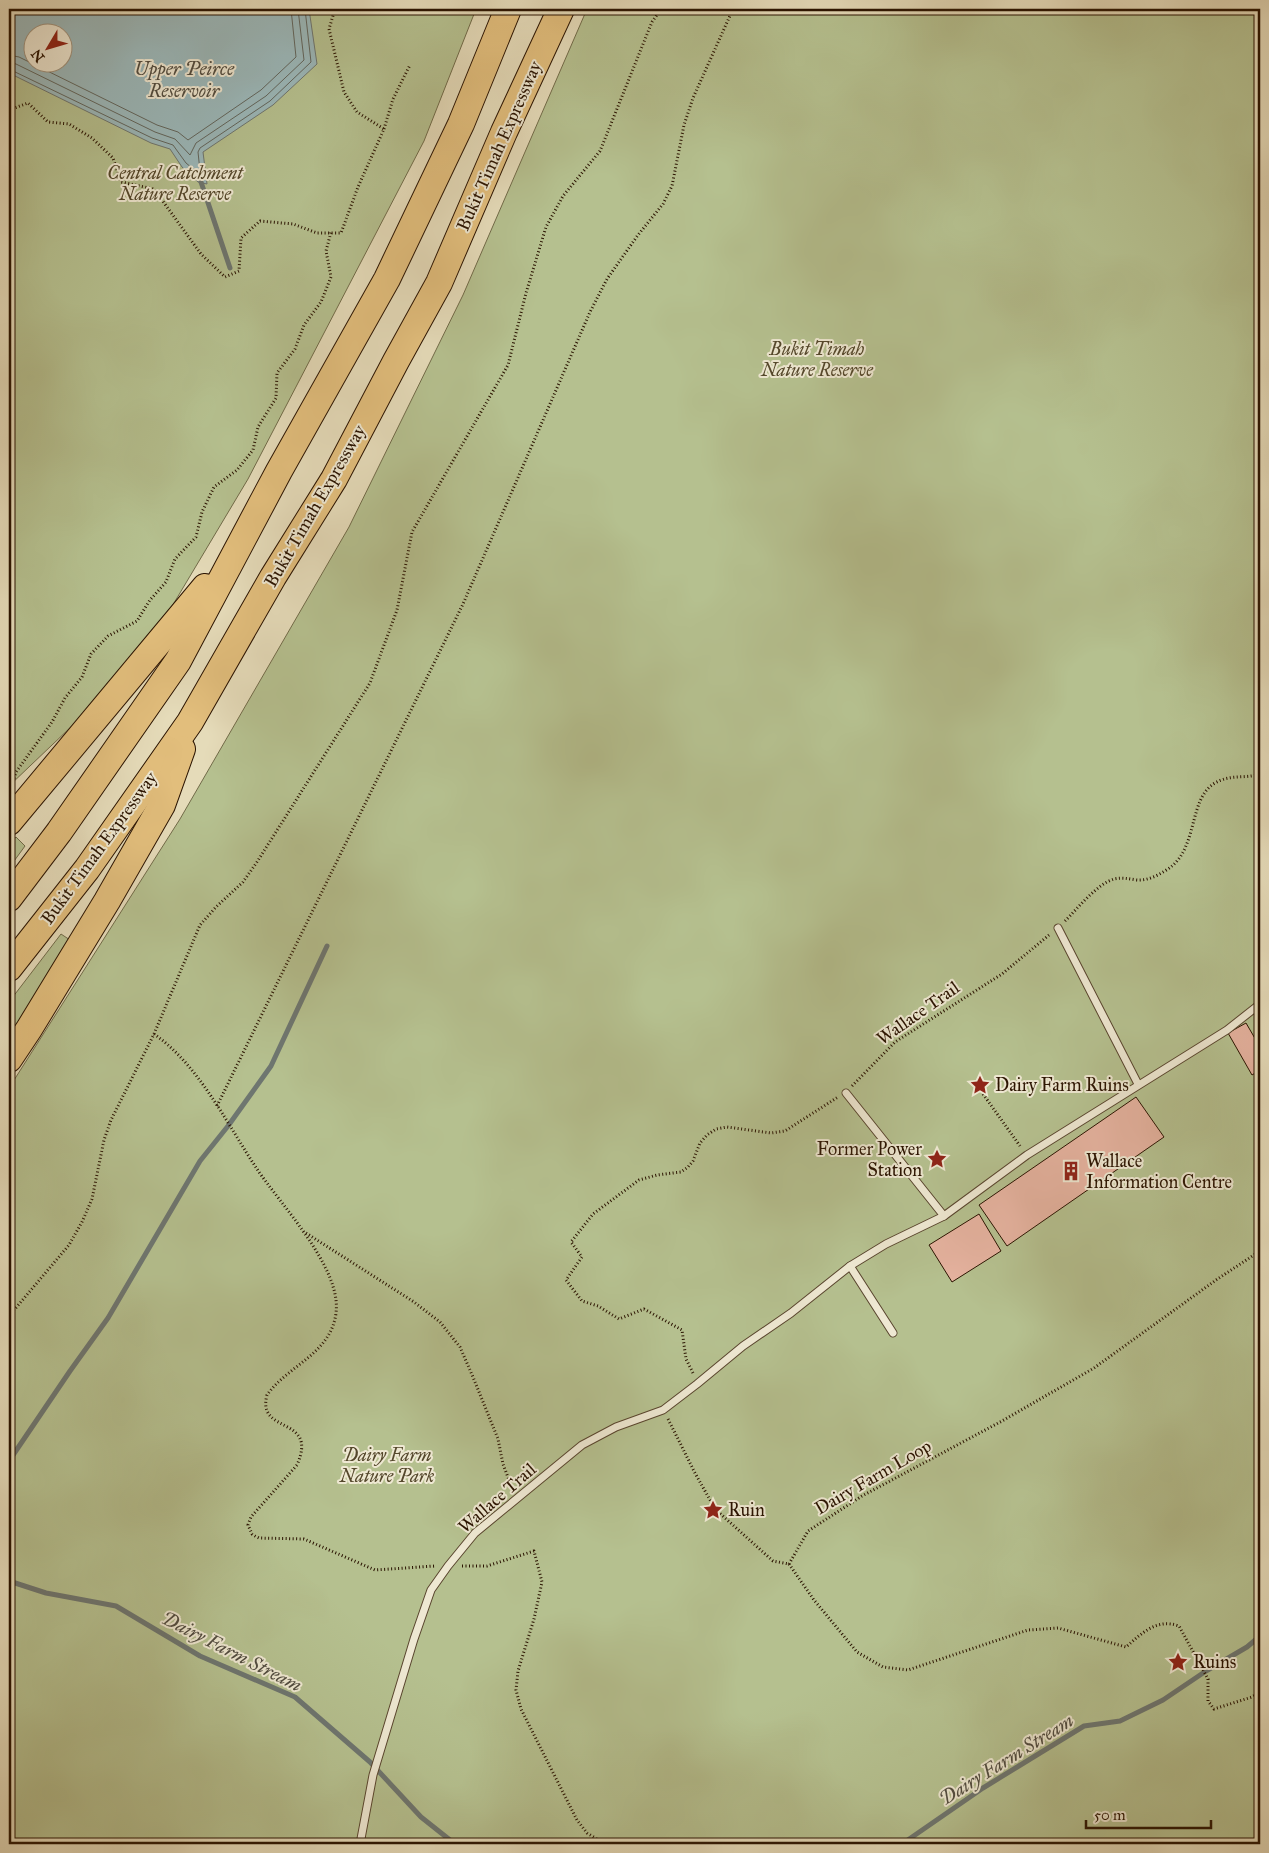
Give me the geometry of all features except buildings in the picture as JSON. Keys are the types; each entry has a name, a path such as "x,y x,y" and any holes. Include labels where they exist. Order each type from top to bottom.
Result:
{"highway":[{"path":"9,898 59,832 178,661 237,548 386,280 461,124 508,9"},
{"name":"Bukit Timah Expressway","path":"9,968 87,869 190,722 273,577 334,479 439,284 504,132 561,9"},
{"path":"9,822 237,548"},
{"path":"9,1059 107,901 162,805 190,722"}],"lane":[{"path":"1058,928 1138,1084"},
{"name":"Wallace Trail","path":"360,1844 378,1760 414,1639 431,1590 475,1533 582,1445 616,1427 663,1410 743,1346 792,1312 850,1266 886,1244 944,1216 1026,1155 1227,1030 1260,1004"},
{"path":"846,1093 944,1216"},
{"path":"850,1266 894,1333"}],"path":[{"path":"335,9 329,29 344,92 357,112 384,129"},
{"path":"9,1316 69,1245 82,1222 92,1199 104,1140 111,1120 154,1034 200,925 216,906 243,882 258,862 370,683 397,610 412,532 508,365 526,293 546,227 563,196 600,151 652,22 661,9"},
{"path":"217,1106 463,604 590,312 607,279 663,204 672,186 684,125 693,98 733,9"},
{"path":"9,110 28,103 48,122 69,124 92,138 113,158 121,182 154,189 202,254 225,277 239,271 241,238 260,222 294,224 317,233 341,232 358,186 384,129 392,99 410,65"},
{"path":"9,792 16,772 52,722 65,698 82,678 91,654 108,636 137,621 150,600 166,582 175,559 196,537 202,512 214,488 237,470 253,450 258,427 276,398 277,373 295,349 304,325 321,302 331,277 326,250 331,232"},
{"name":"Wallace Trail","path":"697,1384 686,1359 682,1330 644,1309 619,1319 598,1306 582,1301 566,1280 582,1257 571,1242 593,1214 639,1180 681,1172 693,1161 700,1143 716,1129 727,1127 772,1133 785,1131 846,1093 895,1042 1002,974 1058,928 1102,885 1126,878 1139,880 1158,876 1173,865 1185,850 1199,803 1205,792 1214,783 1226,778 1260,774"},
{"path":"154,1034 170,1045 217,1106 258,1171 305,1232 328,1275 334,1293 336,1313 330,1334 317,1352 299,1364 267,1395 265,1402 269,1415 273,1420 295,1430 300,1438 301,1456 297,1465 251,1517 248,1525 249,1530 259,1538 304,1539 375,1570 487,1566 534,1551 542,1582 534,1620 518,1670 516,1690 521,1710 576,1820 587,1832 605,1844"},
{"path":"983,1094 1026,1155"},
{"path":"305,1232 414,1302 440,1322 460,1347 498,1439 516,1499"},
{"name":"Dairy Farm Loop","path":"789,1564 808,1531 815,1526 862,1496 1002,1421 1094,1368 1216,1280 1260,1251"},
{"path":"663,1410 694,1473 715,1509 773,1561 789,1564 814,1600 858,1652 883,1667 908,1670 1028,1630 1058,1628 1126,1647 1147,1628 1154,1625 1171,1623 1179,1626 1208,1678 1208,1701 1214,1709 1252,1697 1260,1692"}],"green space":[{"name":"Central Catchment Nature Reserve","path":"9,9 476,9 424,141 248,479 168,613 115,685 9,786"},
{"path":"587,9 1260,9 1260,1844 9,1844 9,1088 180,819 349,527 463,295"},
{"path":"16,837 25,846 9,868 9,845"},
{"path":"61,934 70,940 9,1037 9,1002"}],"water":[{"name":"Upper Peirce Reservoir","path":"9,9 309,9 317,64 273,105 203,152 207,184 198,182 182,167 170,149 151,143 9,73"}],"waterway":[{"path":"201,182 230,268"},
{"path":"9,1461 108,1318 200,1161 271,1066 327,946"},
{"name":"Dairy Farm Stream","path":"9,1581 46,1593 116,1606 200,1656 295,1697 370,1762 421,1817 455,1844"},
{"name":"Dairy Farm Stream","path":"902,1844 983,1788 1084,1726 1120,1721 1163,1700 1206,1671 1247,1647 1260,1636"}],"place":[{"name":"Dairy Farm Ruins","path":"980,1085"},
{"name":"Former Power Station","path":"937,1159"},
{"name":"Wallace Information Centre","path":"1071,1171"},
{"name":"Ruin","path":"713,1510"},
{"name":"Ruins","path":"1178,1662"}],"park label":[{"name":"Bukit Timah Nature Reserve","path":"817,359"},
{"name":"Dairy Farm Nature Park","path":"387,1465"}]}
